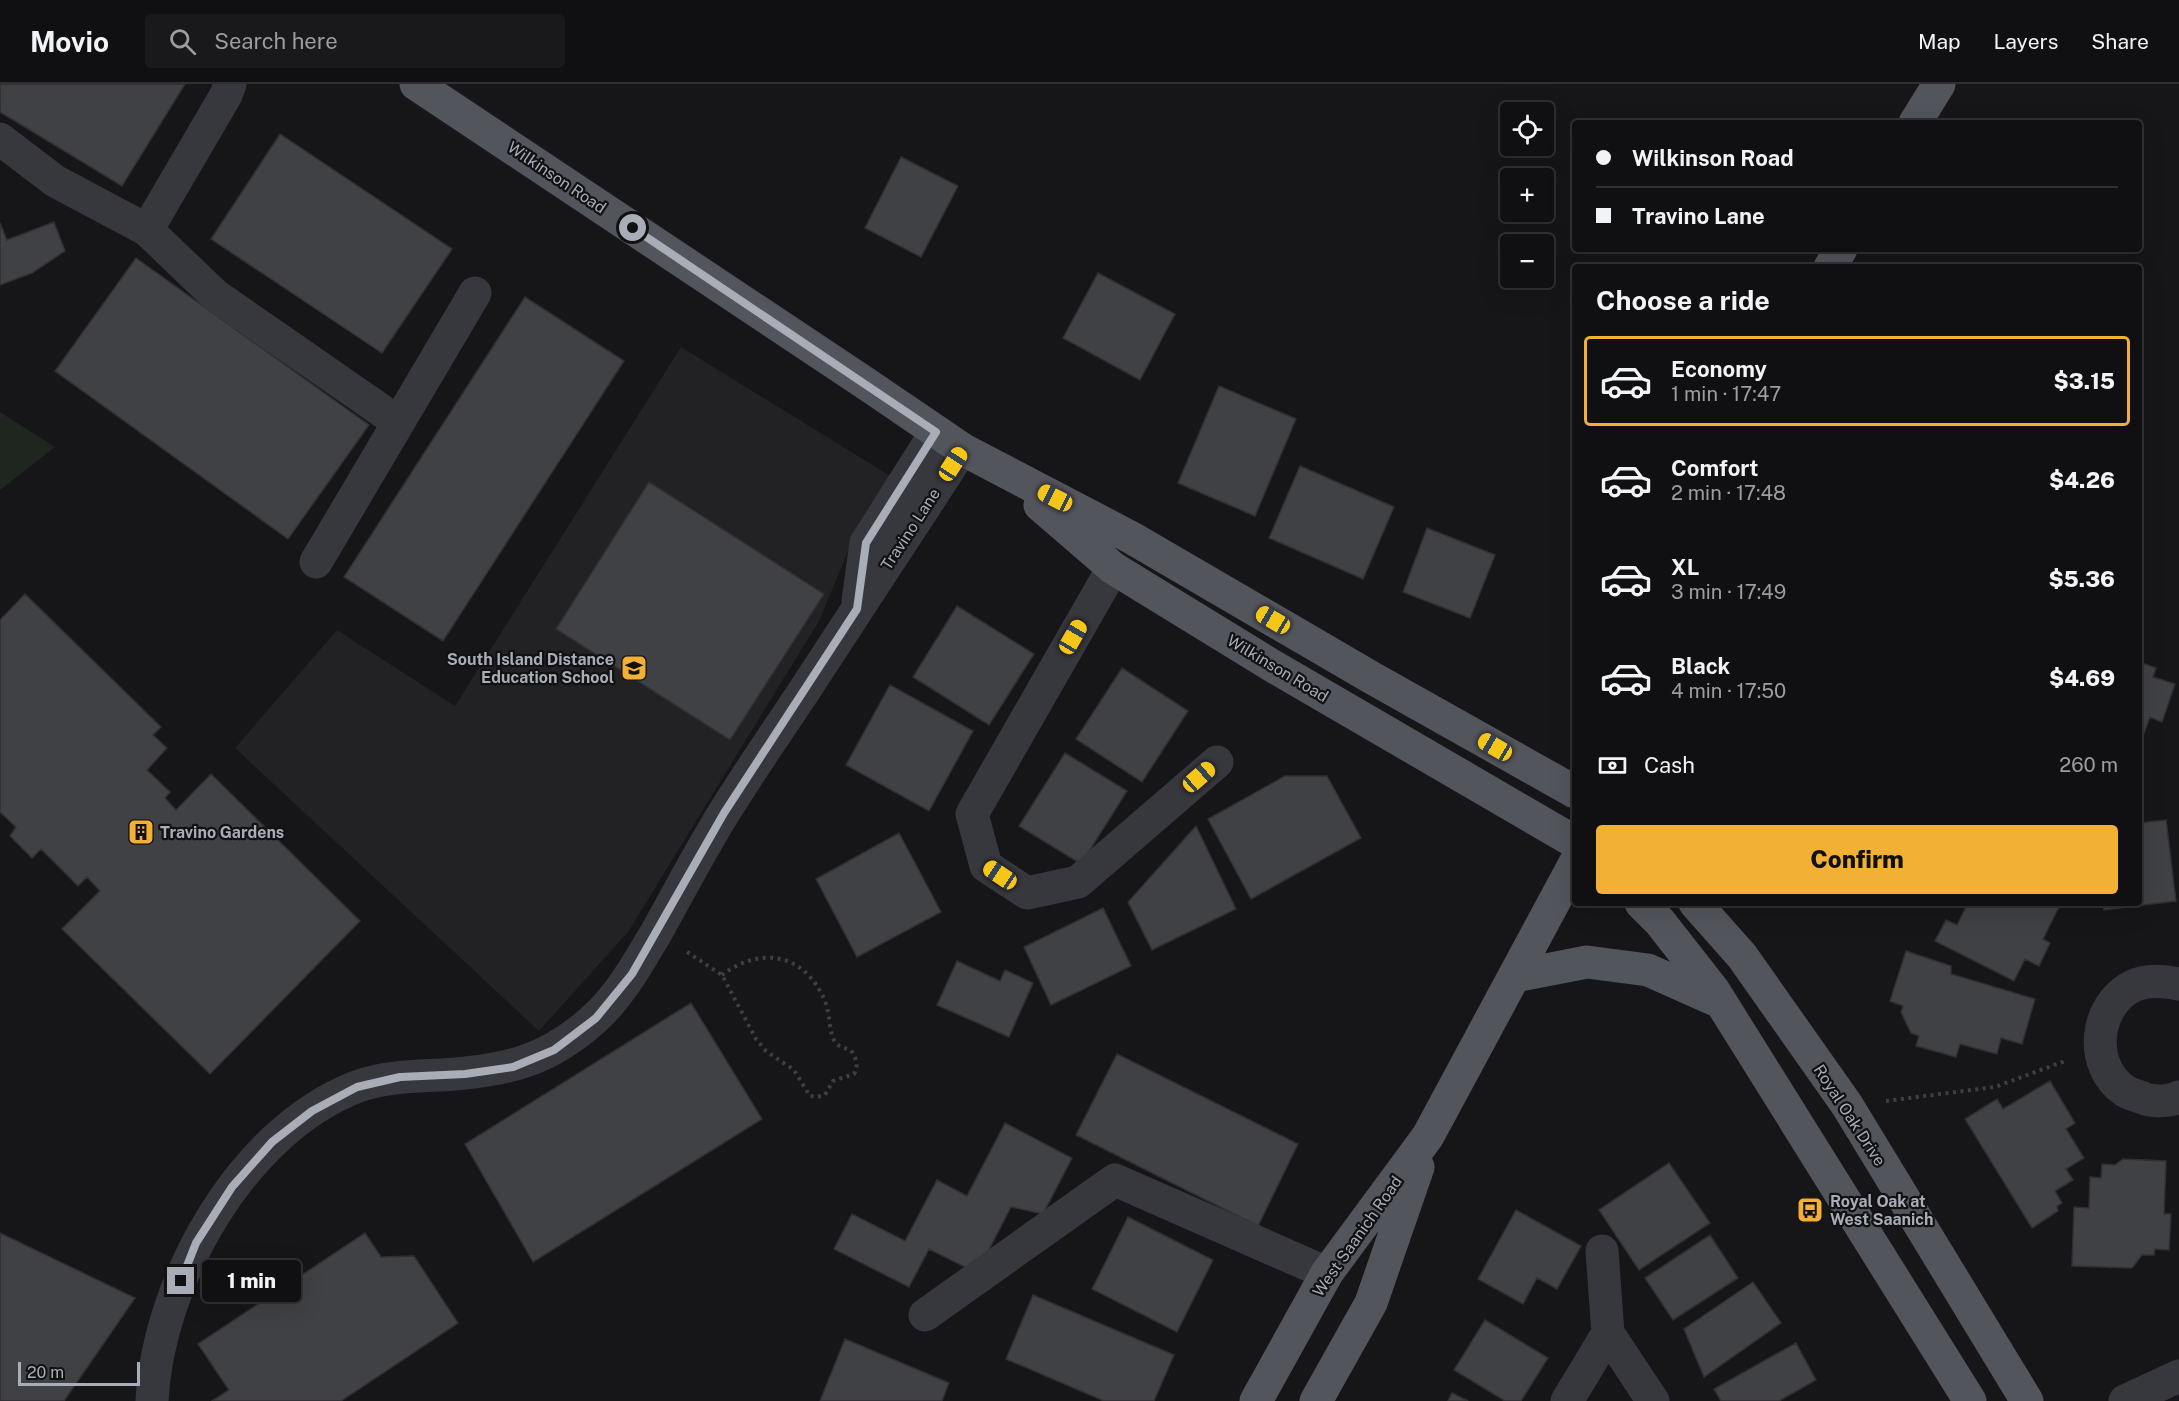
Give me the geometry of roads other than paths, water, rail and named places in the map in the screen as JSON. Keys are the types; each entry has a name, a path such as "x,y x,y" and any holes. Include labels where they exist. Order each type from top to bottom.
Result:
{"main road":[{"name":"Wilkinson Road","path":"416,84 963,449 1132,538 1374,679 1572,790"},
{"path":"1918,120 1939,84"},
{"name":"Wilkinson Road","path":"998,469 1113,568 1271,664 1572,840"},
{"name":"West Saanich Road","path":"1256,1401 1327,1273 1428,1136 1572,869"},
{"path":"1644,906 1660,922 1721,1003 1970,1401"},
{"name":"Royal Oak Drive","path":"1698,906 1743,956 1847,1105 2027,1401"},
{"path":"1515,976 1587,962 1648,970 1721,1003"},
{"name":"West Saanich Road","path":"1316,1401 1371,1303 1428,1136"}],"street":[{"path":"147,230 226,95 230,84"},
{"path":"0,139 55,181 147,230 215,295 399,422"},
{"path":"316,562 475,292"},
{"name":"Travino Lane","path":"857,609 866,543 936,432"},
{"name":"Travino Lane","path":"152,1401 153,1369 170,1312 196,1243 232,1187 272,1142 312,1111 357,1087 400,1077 465,1074 513,1067 554,1050 596,1018 632,974 724,813 963,449"},
{"path":"1113,568 972,814 986,866 1027,893 1078,882 1216,762"},
{"path":"2179,984 2158,980 2134,986 2114,1001 2101,1023 2100,1048 2108,1072 2125,1091 2148,1100 2174,1100 2179,1097"},
{"path":"925,1315 1114,1180 1327,1273"},
{"path":"1602,1251 1608,1332 1653,1401"},
{"path":"1567,1401 1608,1332"},
{"path":"2125,1401 2179,1376"}],"place":[{"name":"South Island Distance Education School","path":"634,668"},
{"name":"Travino Gardens","path":"141,832"},
{"name":"Royal Oak at West Saanich","path":"1810,1210"}]}
